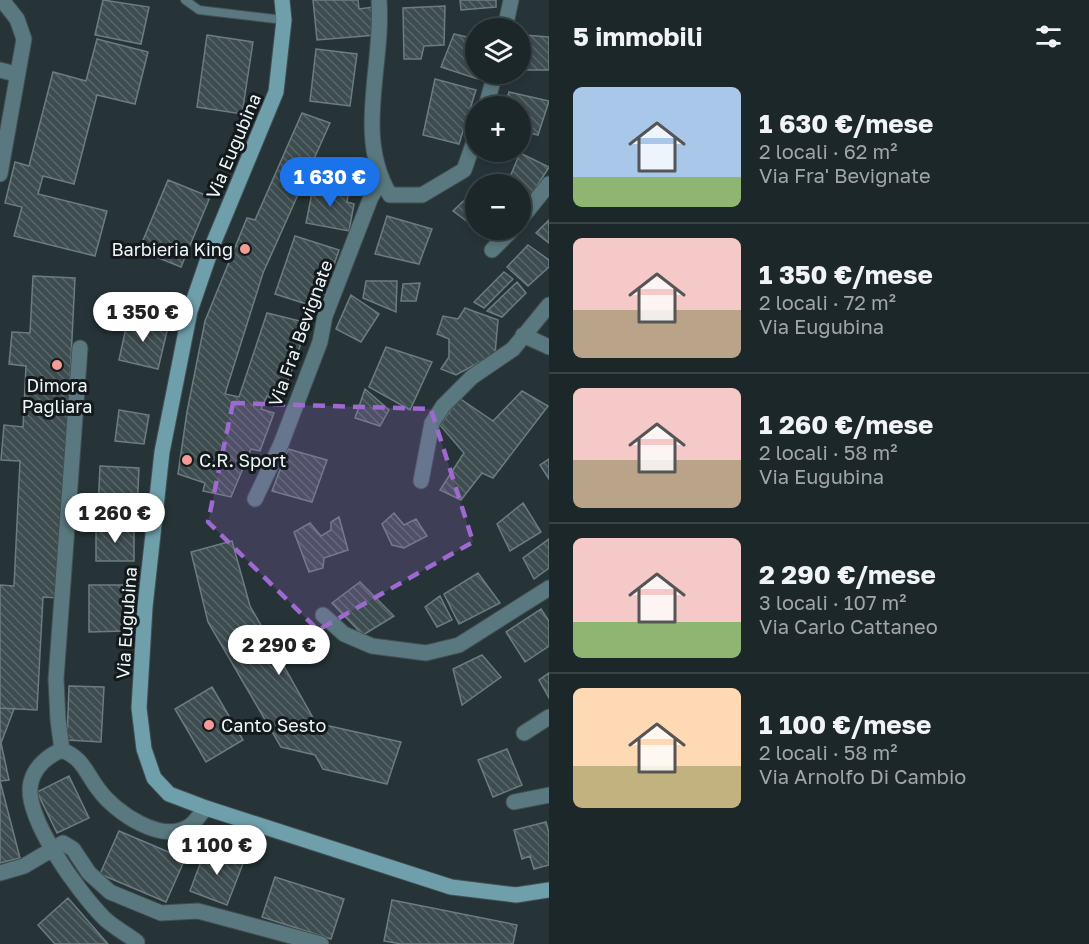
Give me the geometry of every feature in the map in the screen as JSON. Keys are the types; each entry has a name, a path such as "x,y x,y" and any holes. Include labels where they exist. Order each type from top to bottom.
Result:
{"main road":[{"name":"Via Eugubina","path":"282,0 284,20 276,92 213,244 190,311 162,452 145,607 139,708 144,749 154,778 169,794 206,808 451,887 516,895 549,890"}],"street":[{"path":"0,174 24,39 17,19 2,0"},
{"path":"379,0 381,28 372,106 374,159 381,181 390,195 422,195 464,170 467,162"},
{"path":"507,18 511,0"},
{"path":"0,70 16,74"},
{"name":"Via Fra' Bevignate","path":"255,499 281,444 320,342 325,316 371,197 381,181"},
{"path":"531,206 549,184"},
{"path":"492,250 502,240"},
{"path":"421,482 432,423 438,414 472,377 513,349 549,305"},
{"path":"523,335 549,347"},
{"path":"63,750 58,720 56,679 80,348"},
{"path":"323,615 345,634 372,646 426,653 459,645 549,588"},
{"path":"524,733 549,717"},
{"path":"137,942 104,918 50,850 31,795 31,781 48,756 63,750 76,756 99,790 117,810 142,827 173,832 190,826 206,808"},
{"path":"514,802 549,795"},
{"path":"0,873 24,866 63,843 73,849 89,873 110,892 161,913 198,911 321,944"}],"lane":[{"path":"184,0 199,10 284,20"}],"highlighted area":[{"path":"233,403 431,409 473,542 318,630 208,522"}],"building":[{"path":"103,0 149,7 141,44 95,35"},
{"path":"313,0 358,0 359,9 373,7 376,35 317,40"},
{"path":"460,0 496,0 496,7 461,10"},
{"path":"445,6 444,45 424,46 421,59 404,59 403,8"},
{"path":"454,34 465,36 465,75 441,67"},
{"path":"207,35 253,42 242,114 197,107"},
{"path":"531,36 549,37 549,70 531,70"},
{"path":"97,39 148,52 135,104 97,95 74,184 43,176 38,194 107,211 95,256 14,236 22,207 5,203 15,162 29,166 53,72 86,81"},
{"path":"316,49 357,54 350,106 310,101"},
{"path":"435,79 476,90 474,96 465,96 465,125 459,144 423,135"},
{"path":"509,92 527,96 508,96"},
{"path":"531,97 549,101 538,135 531,133"},
{"path":"302,113 330,123 263,273 225,394 239,397 267,313 308,323 281,401 267,396 261,409 274,413 260,451 251,449 231,497 203,491 205,483 178,474 187,412 205,321 247,218 255,220"},
{"path":"531,158 549,167 531,196 531,174 511,174 516,162 531,162"},
{"path":"168,180 210,197 181,267 139,250"},
{"path":"314,183 349,190 347,202 354,204 349,231 306,223"},
{"path":"465,200 465,220 453,211"},
{"path":"387,216 432,229 419,264 375,254"},
{"path":"549,220 549,243 536,233"},
{"path":"295,236 339,250 319,308 275,294"},
{"path":"528,245 549,260 549,267 528,286 507,267"},
{"path":"504,272 513,279 484,308 474,302"},
{"path":"33,276 75,278 59,598 43,597 37,710 0,708 0,585 14,586 20,461 1,460 4,425 23,427 26,366 9,364 12,332 30,333"},
{"path":"366,281 397,281 396,312 363,298"},
{"path":"517,282 526,293 502,317 487,311"},
{"path":"420,283 416,301 401,301 403,284"},
{"path":"351,295 379,314 361,342 336,329"},
{"path":"465,308 498,320 495,354 456,375 441,369 449,357 449,339 437,334 443,316 458,319"},
{"path":"128,318 168,327 158,369 119,360"},
{"path":"386,347 432,362 410,410 369,387"},
{"path":"365,389 389,410 380,426 355,418"},
{"path":"522,391 548,406 493,478 482,473 461,500 440,490 464,453 440,425 459,398 493,421"},
{"path":"119,410 149,415 144,444 115,441"},
{"path":"288,449 327,460 312,502 272,491"},
{"path":"549,459 549,479 540,465"},
{"path":"100,466 139,468 137,510 98,509"},
{"path":"523,503 541,532 510,551 497,524"},
{"path":"394,513 404,525 416,519 427,536 404,548 392,545 382,524"},
{"path":"339,517 348,550 324,558 323,568 309,572 294,532 310,523 321,536 331,530 331,522"},
{"path":"96,527 134,527 134,561 96,561"},
{"path":"549,539 549,568 534,579 523,558"},
{"path":"232,541 250,606 316,723 401,742 387,784 323,769 315,755 281,747 208,622 191,552"},
{"path":"478,573 500,603 459,624 444,594"},
{"path":"360,582 394,616 363,635 332,603"},
{"path":"89,585 125,585 125,631 89,632"},
{"path":"440,596 452,620 437,627 425,607"},
{"path":"541,609 549,621 549,646 525,662 506,632"},
{"path":"482,655 501,677 462,705 453,669"},
{"path":"549,673 549,698 539,680"},
{"path":"69,686 104,687 101,742 67,740"},
{"name":"Canto Sesto","path":"212,687 243,740 206,762 175,709"},
{"path":"0,708 14,709 1,743 9,780 0,781"},
{"path":"507,749 522,785 493,797 478,760"},
{"path":"69,776 89,818 57,833 37,792"},
{"path":"0,781 20,858 0,863"},
{"path":"546,822 549,833 549,865 534,869 530,856 522,859 514,830"},
{"path":"119,831 185,859 166,902 100,874"},
{"path":"206,848 244,861 227,905 190,891"},
{"path":"275,877 344,899 331,939 262,917"},
{"path":"68,898 108,944 55,944 38,925"},
{"path":"392,900 517,925 513,944 401,944 384,941"}],"place":[{"name":"Barbieria King","path":"245,249"},
{"name":"Dimora Pagliara","path":"57,365"},
{"name":"C.R. Sport","path":"187,460"},
{"name":"Canto Sesto","path":"209,725"}]}
